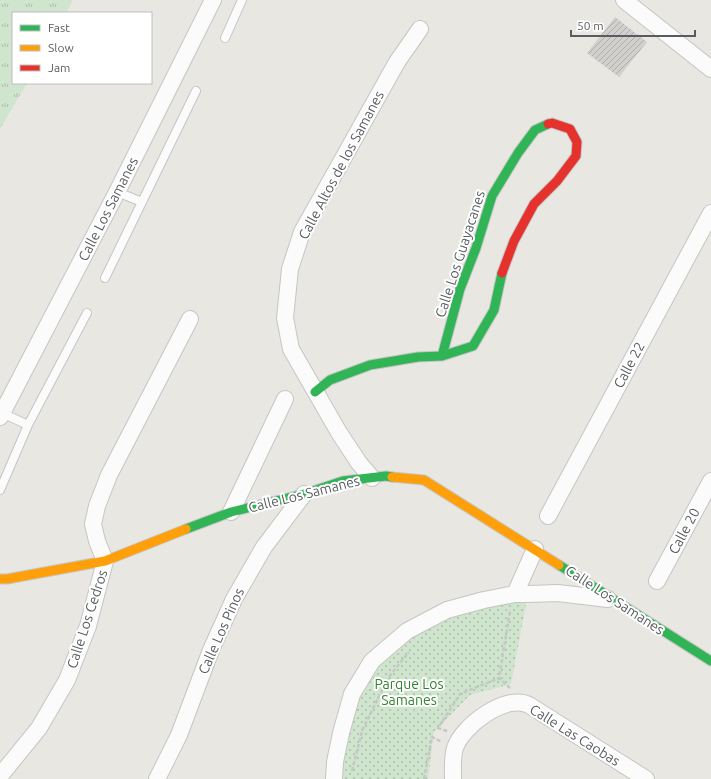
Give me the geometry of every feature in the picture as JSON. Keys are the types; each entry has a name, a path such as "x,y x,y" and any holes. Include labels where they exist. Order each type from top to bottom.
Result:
{"street":[{"name":"Calle Los Samanes","path":"1,415 117,192 213,0"},
{"path":"626,1 711,69"},
{"name":"Calle Altos de los Samanes","path":"372,478 350,450 291,350 285,318 290,269 302,232 397,62 420,29"},
{"name":"Calle Los Guayacanes","path":"315,392 330,380 370,365 418,357 442,356 473,346 494,310 502,273 514,241 534,204 556,181 576,156 577,142 570,129 552,123 535,130 518,153 492,196 476,248 460,289 442,356"},
{"name":"Calle 22","path":"548,516 711,213"},
{"path":"105,561 97,542 93,524 97,506 109,475 190,319"},
{"path":"231,512 285,398"},
{"name":"Calle Los Samanes","path":"0,578 105,561 231,512 304,494 343,481 386,476 424,480 711,661"},
{"name":"Calle 20","path":"657,581 711,481"},
{"name":"Calle Los Pinos","path":"157,779 179,735 211,650 234,599 264,547 304,494"},
{"path":"515,594 535,549"},
{"name":"Calle Los Cedros","path":"0,776 39,728 67,680 88,626 105,561"},
{"path":"334,779 335,762 341,733 352,694 372,662 407,631 447,610 484,600 515,594 558,593 613,599"},
{"name":"Calle Las Caobas","path":"457,743 467,727 486,714 504,705 518,702 524,703 646,779"},
{"path":"452,779 457,743"}],"lane":[{"path":"225,38 242,0"},
{"path":"105,278 196,91"},
{"path":"117,192 142,202"},
{"path":"0,490 28,425 87,313"},
{"path":"1,415 28,425"}],"path":[{"path":"499,678 510,609 502,610"},
{"path":"352,772 362,730 388,678 413,647"},
{"path":"499,678 516,693 518,702"},
{"path":"457,743 438,728 460,694 499,678"},
{"path":"424,779 432,737 457,743"}],"green space":[{"path":"0,0 73,0 67,12 12,12 12,84 26,84 0,129"},
{"name":"Parque Los Samanes","path":"528,594 511,684 470,695 434,732 428,779 335,779 341,733 372,661 447,610"}],"building":[{"path":"615,17 647,42 619,77 587,53"}],"traffic: fast":[{"path":"442,356 460,289 476,248 492,196 518,153 535,130 548,124"},
{"path":"315,392 330,380 370,365 418,357 442,356 473,346 494,310 502,273"},
{"path":"186,529 231,512 304,494 343,481 386,476 392,477"},
{"path":"559,565 711,661"}],"traffic: slow":[{"path":"392,477 424,480 559,565"},
{"path":"0,579 105,561 186,529"}],"traffic: jam":[{"path":"502,273 514,241 534,204 557,181 576,156 577,142 570,129 552,123 548,124"}]}
